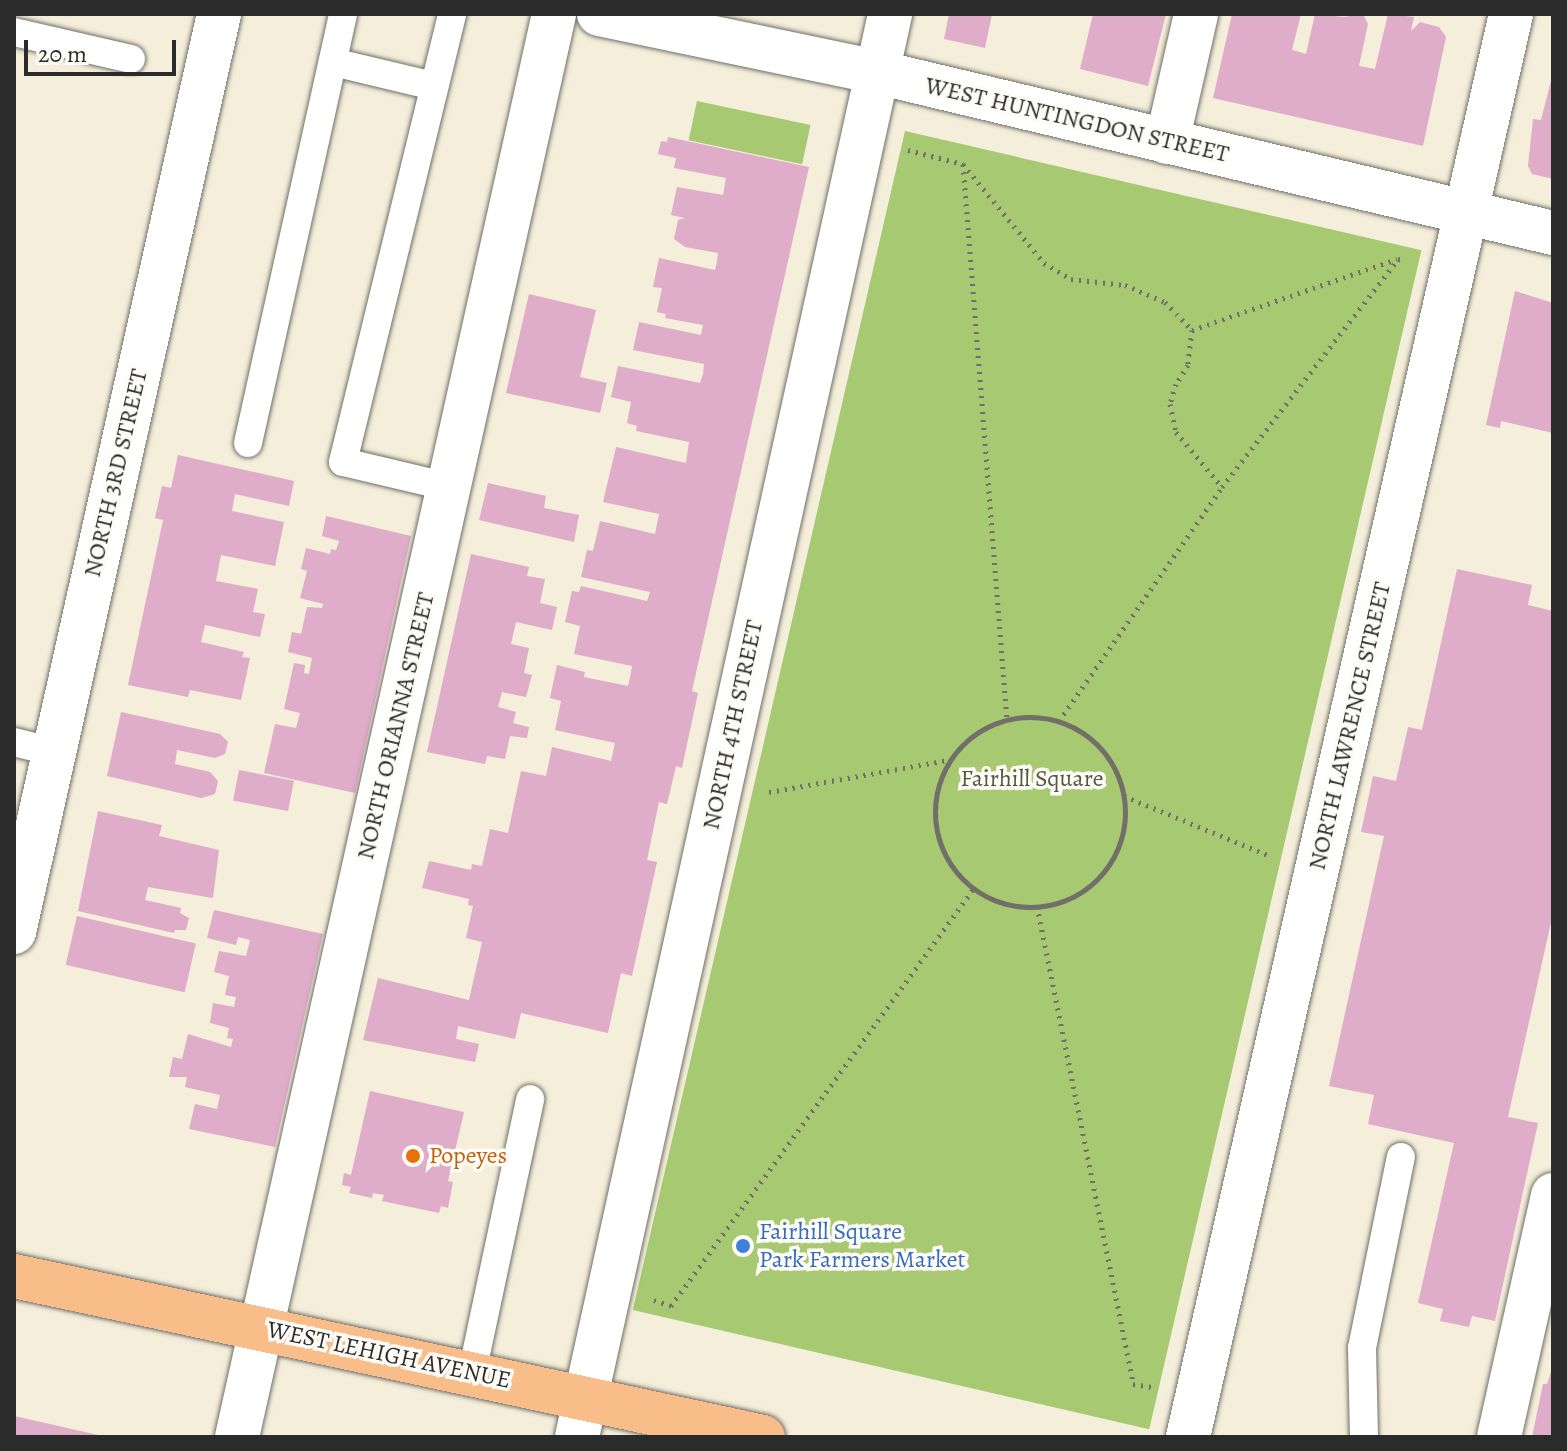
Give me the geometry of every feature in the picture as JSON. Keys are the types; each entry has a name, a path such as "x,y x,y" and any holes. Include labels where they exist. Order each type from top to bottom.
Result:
{"main road":[{"name":"WEST LEHIGH AVENUE","path":"14,1276 472,1373 582,1417 763,1437"}],"street":[{"name":"NORTH 3RD STREET","path":"14,932 34,747 219,14"},
{"name":"NORTH ORIANNA STREET","path":"237,1437 554,14"},
{"name":"WEST HUNTINGDON STREET","path":"599,14 877,72 1553,233"},
{"name":"NORTH 4TH STREET","path":"582,1417 890,14"},
{"path":"1167,142 1196,14"},
{"name":"NORTH LAWRENCE STREET","path":"1188,1437 1511,14"},
{"path":"1499,1437 1553,1195"}],"lane":[{"path":"248,443 343,14"},
{"path":"449,487 343,462 452,14"},
{"path":"14,32 131,59"},
{"path":"333,62 434,86"},
{"path":"472,1373 530,1099"},
{"path":"1364,1437 1362,1348 1401,1157"}],"path":[{"path":"862,139 963,164 1044,263 1071,279 1125,285 1165,302 1192,330"},
{"path":"963,164 1007,721"},
{"path":"1192,330 1398,259 1455,267"},
{"path":"1059,721 1222,487 1398,259"},
{"path":"1192,330 1188,365 1176,384 1170,404 1176,432 1222,487"},
{"path":"1028,717 1059,721 1086,735 1108,757 1123,796 1126,815 1120,845 1105,872 1082,893 1053,905 1020,908 988,898 961,879 943,852 934,820 937,788 949,760 971,737 997,722 1007,721 1028,717"},
{"path":"716,801 949,760"},
{"path":"1123,796 1316,875"},
{"path":"642,1296 671,1306 974,888"},
{"path":"1037,906 1133,1384 1198,1395"}],"green space":[{"path":"697,101 810,125 802,164 689,140"},
{"name":"Fairhill Square","path":"905,131 1421,250 1149,1429 633,1310"}],"building":[{"path":"949,14 992,14 985,48 944,39"},
{"path":"1093,14 1166,14 1148,86 1080,69"},
{"path":"1232,14 1301,14 1292,50 1306,54 1315,14 1344,17 1363,14 1368,24 1359,66 1375,69 1388,14 1414,17 1411,31 1420,22 1439,27 1446,37 1423,146 1213,98"},
{"path":"1553,73 1553,179 1532,174 1528,166 1533,119 1541,120"},
{"path":"668,137 809,167 692,691 698,693 682,768 676,766 667,804 659,802 647,860 657,862 632,976 621,973 608,1033 521,1013 515,1039 458,1026 456,1039 479,1044 475,1062 363,1040 378,978 469,1000 482,942 466,938 473,906 468,905 469,899 422,888 429,861 471,870 472,864 482,866 490,829 508,833 521,771 546,776 552,747 611,761 615,743 555,730 561,701 550,698 557,665 585,672 584,677 628,686 632,666 574,654 580,626 565,622 572,591 579,592 581,586 647,601 650,592 581,577 587,550 593,551 600,521 655,534 659,514 603,502 616,447 686,463 689,442 636,431 637,426 627,423 631,402 611,397 618,366 700,383 703,374 704,364 633,350 639,322 701,335 703,325 665,318 666,314 657,312 662,288 653,287 659,258 715,270 717,261 718,253 685,247 674,239 678,220 685,218 671,215 677,187 723,195 726,178 674,168 676,158 658,154 661,141 667,142"},
{"path":"1515,291 1553,303 1553,433 1501,421 1500,428 1486,425"},
{"path":"529,294 596,310 580,377 607,383 600,413 506,393"},
{"path":"178,455 294,481 289,506 235,494 232,511 284,522 275,566 221,555 216,581 258,589 253,612 265,614 260,637 205,625 201,642 244,652 242,657 250,658 241,700 190,690 188,697 128,685 163,520 155,518 162,486 171,488"},
{"path":"488,483 546,496 544,508 579,515 574,542 479,520"},
{"path":"326,516 411,536 355,793 264,773 275,724 296,728 300,713 284,709 294,663 305,665 304,673 309,674 312,658 288,652 292,632 301,634 307,607 322,608 323,604 300,598 307,571 301,569 306,548 330,554 331,549 336,550 339,541 322,536"},
{"path":"471,554 529,567 527,576 545,579 540,603 557,607 552,630 516,622 511,644 529,648 524,673 532,675 526,697 502,692 498,707 516,712 513,723 529,727 527,738 510,736 505,759 487,756 485,764 427,752"},
{"path":"1457,569 1532,585 1528,605 1553,611 1553,913 1508,1117 1538,1123 1495,1321 1472,1316 1469,1327 1440,1321 1443,1309 1418,1303 1454,1143 1368,1124 1374,1095 1329,1086 1384,836 1361,832 1373,776 1396,781 1408,727 1422,730"},
{"path":"121,712 220,734 228,742 225,754 215,758 177,750 175,764 210,772 218,781 215,794 201,798 107,776"},
{"path":"239,770 294,781 288,811 233,800"},
{"path":"98,811 162,825 159,836 219,850 213,898 148,887 145,900 181,908 180,913 189,918 186,930 175,930 174,933 78,911"},
{"path":"214,910 323,934 275,1147 189,1129 195,1104 217,1109 220,1095 185,1087 187,1077 169,1077 173,1057 182,1059 188,1034 231,1047 233,1039 227,1038 229,1028 210,1023 213,1003 234,1007 236,997 225,995 229,976 214,972 219,951 246,956 250,940 238,937 236,945 207,938"},
{"path":"77,916 196,943 185,992 66,965"},
{"path":"370,1091 464,1112 448,1181 453,1182 448,1208 441,1206 439,1213 382,1201 384,1195 373,1193 372,1198 349,1193 351,1187 342,1185 344,1173 351,1175"},
{"path":"1553,1366 1553,1437 1532,1437 1543,1384 1547,1384"},
{"path":"14,1416 103,1436 103,1437 14,1437"}],"place":[{"name":"Popeyes","path":"413,1156"},
{"name":"Fairhill Square Park Farmers Market","path":"743,1246"}]}
